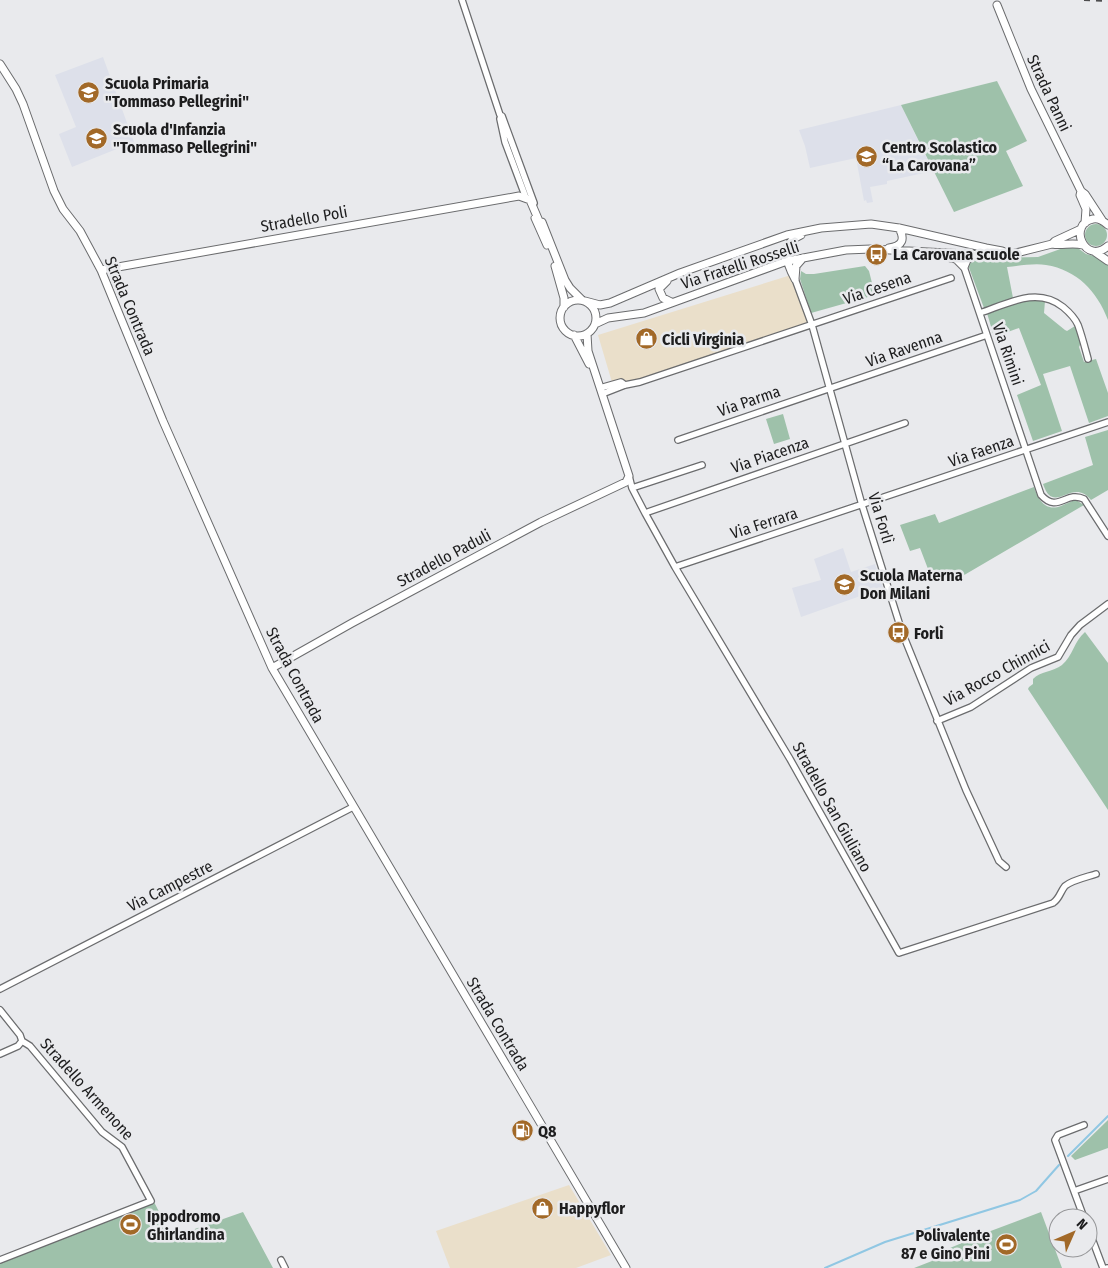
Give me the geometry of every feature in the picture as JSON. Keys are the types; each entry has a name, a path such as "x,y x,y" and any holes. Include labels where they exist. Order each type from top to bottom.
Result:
{"street":[{"path":"462,0 500,115 502,116 529,193 565,280 570,288 595,310 595,324 587,334 574,335 567,332 562,325 560,316 564,307 564,298 554,262 515,170 505,142 500,115"},
{"name":"Strada Panni","path":"997,5 1031,89 1081,191 1106,222"},
{"name":"Strada Contrada","path":"0,64 23,104 54,191 63,209 80,231 100,270 163,421 272,668 626,1268"},
{"path":"513,148 515,170"},
{"path":"513,196 520,182"},
{"name":"Strada Panni","path":"1081,191 1080,195 1086,209 1080,235 1083,245"},
{"name":"Stradello Poli","path":"100,270 513,196 526,198"},
{"path":"526,198 530,200 539,221 542,222"},
{"name":"Via Fratelli Rosselli","path":"1052,244 1090,220 1106,222"},
{"name":"Via Fratelli Rosselli","path":"584,300 600,305 610,303 680,273 786,235 821,228 871,224 899,228 1002,250 1009,254"},
{"path":"796,279 787,261 786,250 789,243 796,237 821,228"},
{"name":"Via Fratelli Rosselli","path":"595,324 608,318 644,313 787,261 846,250 897,247 903,237 899,228"},
{"name":"Via Fratelli Rosselli","path":"879,249 1004,256 1052,244 1070,243 1083,245"},
{"path":"1083,245 1108,261"},
{"path":"1094,251 1103,250 1108,246"},
{"path":"918,252 919,255 950,257 956,259 964,267 967,260 974,254"},
{"path":"796,279 796,266 804,257"},
{"name":"Via Rimini","path":"964,267 1041,495 1044,499 1055,503 1074,496 1084,499 1108,536"},
{"path":"741,277 744,279 778,268 791,272"},
{"name":"Via Fratelli Rosselli","path":"671,302 662,298 659,289 664,282 680,273"},
{"name":"Via Cesena","path":"601,391 640,382 951,278"},
{"name":"Via Forlì","path":"796,279 812,325 862,505 900,626 966,790 999,861 1006,867"},
{"path":"980,313 1034,296 1053,300 1075,320 1088,359"},
{"path":"564,307 572,301 584,300"},
{"name":"Stradello San Giuliano","path":"587,334 588,351 632,488 675,568 790,759 899,953 1053,903 1060,897 1068,884 1096,874"},
{"name":"Stradello San Giuliano","path":"574,335 597,380"},
{"name":"Via Ravenna","path":"829,388 987,335"},
{"name":"Via Parma","path":"678,440 829,388"},
{"name":"Via Faenza","path":"862,505 1108,422"},
{"name":"Via Piacenza","path":"645,513 906,424"},
{"path":"632,488 702,465"},
{"name":"Stradello Paduli","path":"272,668 352,622 541,522 622,485 629,476"},
{"name":"Via Ferrara","path":"675,568 862,505"},
{"name":"Via Rocco Chinnici","path":"937,721 971,707 1031,668 1058,657 1071,635 1080,625 1108,604"},
{"name":"Via Campestre","path":"0,989 353,807"},
{"name":"Stradello Armenone","path":"0,1010 20,1035 22,1041 30,1046 102,1132 122,1147 151,1201 0,1260"},
{"name":"Stradello Armenone","path":"0,1054 18,1046 22,1041"},
{"path":"1080,1208 1055,1140 1058,1135 1084,1125"},
{"path":"1074,1191 1108,1179"},
{"path":"1098,1255 1103,1268"},
{"path":"281,1260 285,1268"}],"shaded area":[{"path":"103,57 134,142 72,167 59,134 76,127 55,75"},
{"name":"Centro Scolastico “La Carovana”","path":"901,105 933,171 887,181 887,184 870,187 873,202 867,203 866,200 864,201 856,158 810,168 799,130"},
{"path":"791,275 809,322 614,389 598,335"},
{"name":"Scuola Materna Don Milani","path":"843,548 851,572 875,564 883,588 801,617 792,588 821,580 814,559"},
{"name":"Happyflor","path":"569,1185 611,1255 576,1268 450,1268 436,1231"}],"green space":[{"path":"997,81 1027,141 1006,151 1023,186 954,212 901,105"},
{"path":"1096,224 1104,227 1107,235 1104,243 1096,246 1088,243 1085,235 1088,227"},
{"path":"1075,246 1086,254 1098,257 1108,265 1108,320 1092,291 1076,277 1057,268 1041,264 1007,267 1013,298 984,308 968,265 969,261 976,257 1038,257 1066,247"},
{"path":"865,266 869,271 875,295 811,313 800,279 801,271 806,274 814,274"},
{"path":"1029,299 1045,301 1044,313 1065,330 1067,331 1075,326 1081,343 1079,347 1084,362 1096,359 1108,393 1108,416 1089,423 1070,366 1043,374 1062,431 1033,441 1017,395 1041,385 1019,328 994,337 987,313"},
{"path":"783,414 790,439 774,444 766,419"},
{"path":"1108,430 1108,490 1091,500 1084,494 1077,492 1058,497 1052,497 1047,493 1043,484 1093,465 1085,437"},
{"path":"1034,487 1040,500 1046,506 1061,506 1076,500 1084,505 954,581 948,572 933,582 920,548 910,551 900,525 935,514 939,523"},
{"path":"1085,632 1108,663 1108,810 1028,689 1033,684 1033,679 1036,676 1062,665 1066,661"},
{"path":"1108,1120 1108,1148 1075,1160 1071,1156"},
{"name":"Ippodromo Ghirlandina","path":"154,1202 172,1237 243,1212 273,1268 0,1268 0,1262"},
{"name":"Polivalente 87 e Gino Pini","path":"1041,1212 1048,1231 1048,1258 1058,1258 1062,1268 914,1268 932,1261 931,1256"}],"waterway":[{"path":"1068,1156 1108,1116"},
{"path":"825,1268 885,1242 1020,1200 1036,1191 1059,1165"}],"railway":[{"path":"1084,0 1108,1"}],"place":[{"name":"Scuola Primaria \"Tommaso Pellegrini\"","path":"89,92"},
{"name":"Scuola d'Infanzia \"Tommaso Pellegrini\"","path":"97,138"},
{"name":"Centro Scolastico “La Carovana”","path":"866,156"},
{"name":"La Carovana scuole","path":"877,254"},
{"name":"Cicli Virginia","path":"646,339"},
{"name":"Scuola Materna Don Milani","path":"844,584"},
{"name":"Forlì","path":"898,633"},
{"name":"Q8","path":"522,1131"},
{"name":"Happyflor","path":"543,1208"},
{"name":"Ippodromo Ghirlandina","path":"131,1225"},
{"name":"Polivalente 87 e Gino Pini","path":"1006,1244"}]}
